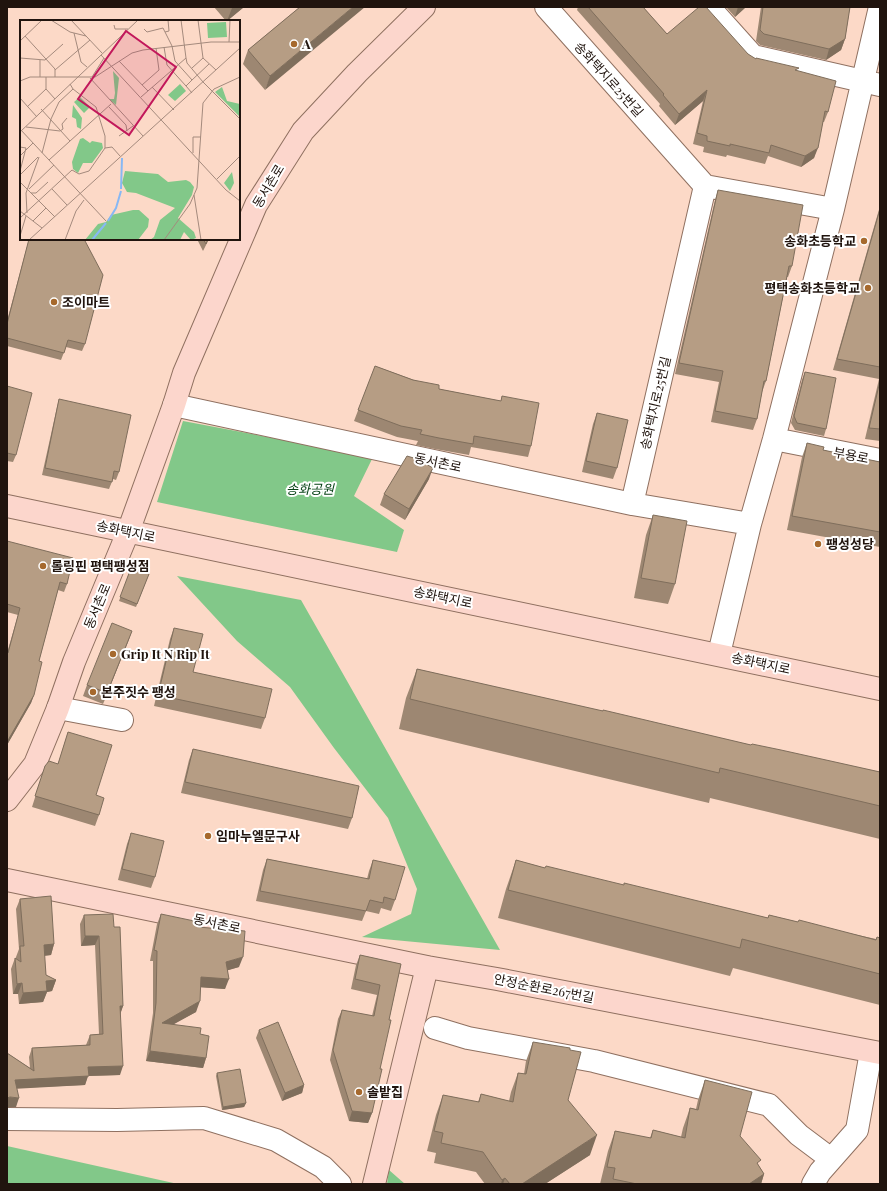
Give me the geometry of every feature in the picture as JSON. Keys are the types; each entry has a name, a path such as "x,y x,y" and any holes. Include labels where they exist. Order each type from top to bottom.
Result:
{"street":[{"name":"동서촌로","path":"7,800 35,764 58,708 74,662 128,532 184,373 256,205 303,131 357,73 424,7"},
{"name":"송화택지로25번길","path":"546,7 705,186 632,504"},
{"path":"709,7 753,56 871,83"},
{"path":"719,654 750,524 774,439 833,209 871,83 880,7"},
{"path":"705,186 833,209"},
{"name":"동서촌로","path":"174,405 632,504"},
{"name":"부용로","path":"774,439 880,460"},
{"path":"632,504 750,524"},
{"name":"송화택지로","path":"7,506 719,654 880,689"},
{"path":"58,708 122,720"},
{"name":"동서촌로","path":"7,880 427,967"},
{"path":"374,1184 427,967"},
{"name":"안정순환로267번길","path":"427,967 497,979 875,1053"},
{"path":"435,1028 468,1038 594,1061 770,1105 799,1135 831,1159"},
{"path":"814,1184 820,1172 857,1130 875,1053"},
{"path":"7,1119 117,1120 204,1118 276,1140 323,1167 340,1184"}],"green space":[{"name":"송화공원","path":"183,421 373,457 354,496 404,530 397,552 157,502"},
{"path":"177,576 301,600 500,950 362,937 411,914 417,889 388,818 334,748 290,687 237,641"},
{"path":"7,1146 178,1184 7,1184"},
{"path":"389,1170 405,1184 387,1184"}],"building":[{"name":"A","path":"300,7 353,7 270,76 248,50"},
{"path":"588,7 643,7 667,34 699,7 706,7 748,54 756,59 799,68 795,70 836,81 828,112 825,111 818,148 805,156 771,145 769,153 730,144 730,146 707,141 707,136 697,133 707,90 679,114 663,95 664,94"},
{"path":"763,7 850,7 845,39 829,49 764,34 760,30"},
{"path":"718,190 803,205 792,266 789,266 757,419 715,411 723,371 679,363"},
{"name":"평택송화초등학교","path":"880,209 880,367 837,359"},
{"name":"조이마트","path":"29,240 85,240 103,275 85,344 68,340 64,353 7,338 7,324"},
{"path":"375,366 413,380 439,385 439,389 501,401 502,396 539,403 531,446 474,436 473,444 439,438 420,434 422,430 401,426 358,410"},
{"path":"805,372 836,378 826,429 797,423 794,416"},
{"path":"880,381 880,429 869,428"},
{"path":"7,386 32,393 16,455 7,453"},
{"path":"59,399 131,415 119,472 114,471 112,482 45,468"},
{"path":"597,413 628,420 617,468 586,461"},
{"path":"807,443 824,447 823,450 880,462 880,532 792,516"},
{"path":"407,456 417,459 433,468 409,509 384,494"},
{"path":"653,515 687,521 675,584 641,578"},
{"path":"7,541 73,558 67,584 60,582 39,661 42,662 34,695 7,742 7,653 20,608 7,604"},
{"path":"131,568 149,574 137,604 120,597"},
{"path":"112,623 132,631 107,693 87,685"},
{"path":"174,628 203,634 193,672 272,689 265,718 158,695"},
{"path":"417,669 603,710 751,745 781,750 880,772 880,806 720,768 719,773 410,699"},
{"path":"68,732 112,745 96,795 104,798 99,815 35,796 45,766 49,761 58,764"},
{"path":"193,749 359,786 352,818 185,782"},
{"path":"131,833 164,841 155,877 122,869"},
{"path":"267,859 369,879 373,860 405,867 395,900 384,897 383,903 370,900 366,911 260,891"},
{"path":"516,860 545,868 546,866 624,885 624,883 768,918 769,915 798,922 799,920 876,940 877,937 880,938 880,974 742,939 740,948 508,890"},
{"path":"51,896 54,944 44,945 46,975 56,980 46,981 47,991 23,993 22,983 17,984 15,958 21,962 20,946 24,946 20,899"},
{"path":"113,914 114,927 120,927 123,1006 120,1006 123,1066 88,1067 89,1076 15,1080 19,1098 7,1098 7,1053 34,1071 32,1048 90,1045 90,1035 103,1034 99,936 85,936 84,915"},
{"path":"161,914 199,922 198,927 245,931 243,957 226,962 229,979 201,977 200,1001 162,1023 201,1028 200,1034 209,1036 206,1058 150,1051 156,1003 157,951 154,950"},
{"path":"360,955 401,964 380,1069 382,1069 372,1113 352,1111 333,1050 342,1010 374,1016 380,985 355,979"},
{"path":"278,1022 304,1085 285,1093 259,1030"},
{"path":"533,1042 570,1048 570,1050 581,1052 568,1100 597,1135 522,1184 510,1184 505,1178 502,1180 483,1152 441,1143 443,1133 434,1131 443,1095 479,1102 481,1094 513,1102 518,1073 526,1074"},
{"path":"240,1069 246,1103 223,1107 217,1073"},
{"path":"705,1080 752,1092 740,1136 761,1160 757,1163 764,1174 749,1184 637,1184 613,1179 615,1168 607,1167 615,1131 651,1138 653,1130 685,1138 690,1108 698,1110"}],"place":[{"name":"A","path":"294,44"},
{"name":"송화초등학교","path":"864,241"},
{"name":"평택송화초등학교","path":"868,288"},
{"name":"조이마트","path":"54,302"},
{"name":"팽성성당","path":"818,544"},
{"name":"롤링핀 평택팽성점","path":"43,566"},
{"name":"Grip It N Rip It","path":"113,654"},
{"name":"본주짓수 팽성","path":"93,692"},
{"name":"임마누엘문구사","path":"208,836"},
{"name":"솔밭집","path":"359,1092"}]}
